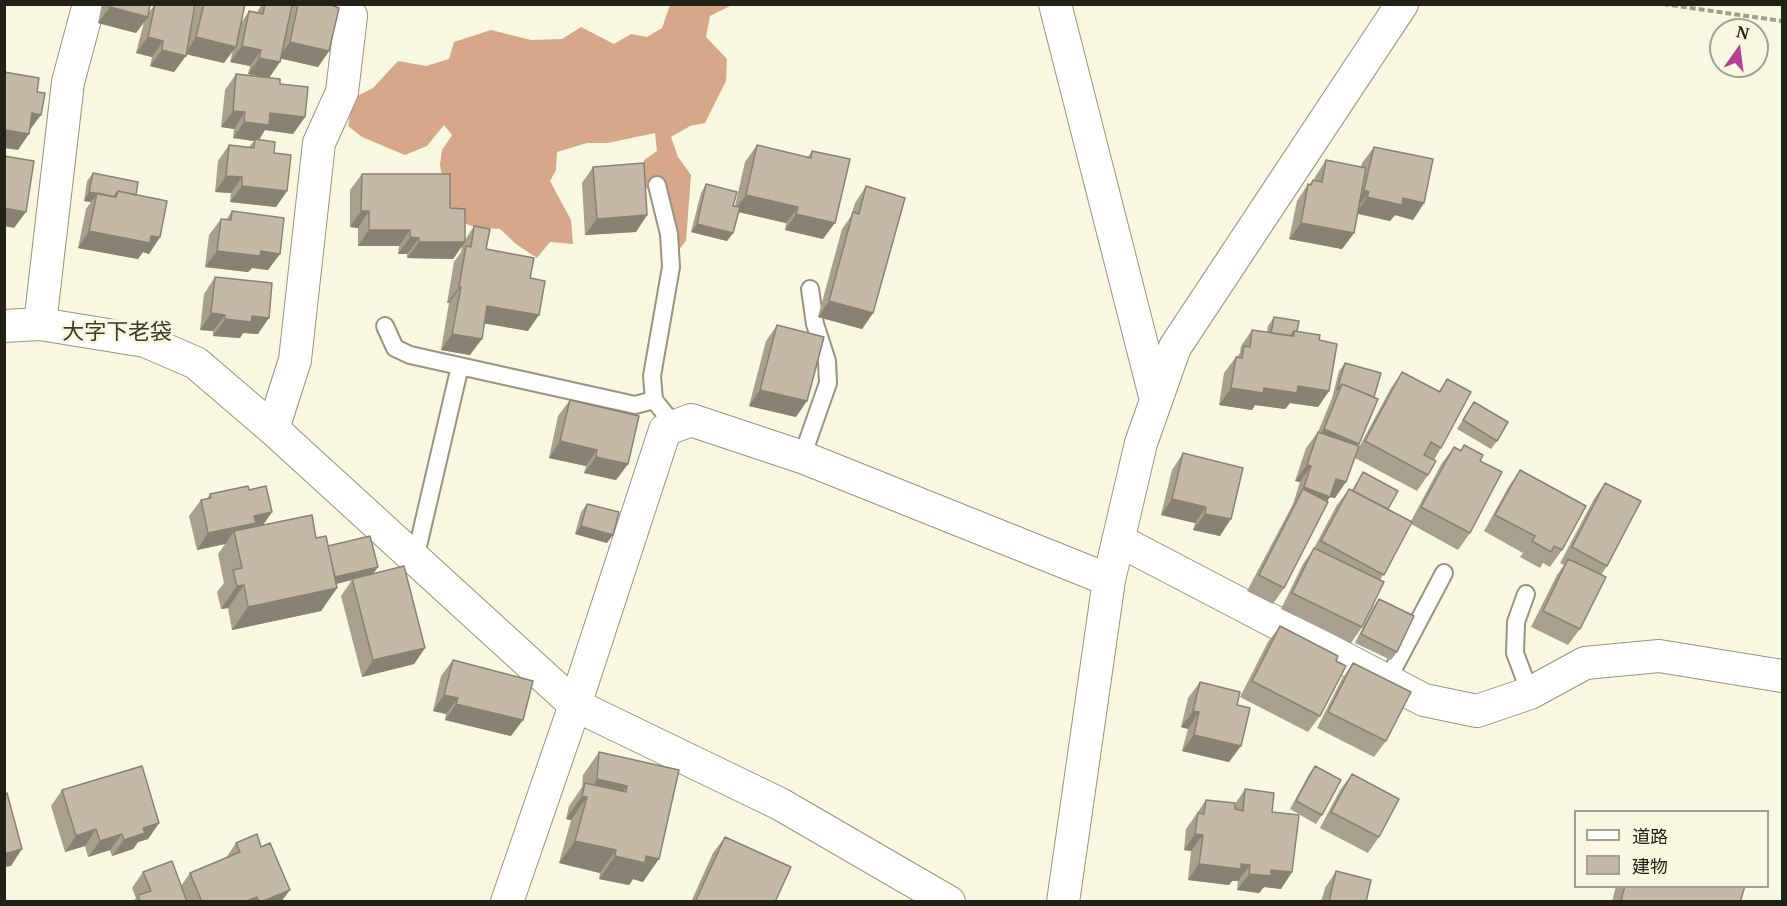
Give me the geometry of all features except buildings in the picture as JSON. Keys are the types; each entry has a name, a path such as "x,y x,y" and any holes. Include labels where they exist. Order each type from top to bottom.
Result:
{"street":[{"path":"40,324 68,82 89,4"},
{"path":"273,429 295,360 319,143 342,92 351,16 340,4"},
{"path":"1055,4 1156,400"},
{"path":"1063,902 1109,580 1141,443 1175,348 1402,4"},
{"path":"4,326 40,324 145,341 196,363 273,429 575,705 780,804 949,902"},
{"path":"507,902 575,705 665,430 691,420 802,457 1109,580"},
{"path":"1118,540 1424,700 1477,711 1530,693 1586,663 1659,656 1782,676"}],"lane":[{"path":"657,184 669,234 671,267 652,376 654,400 675,426"},
{"path":"802,457 828,383 827,361 814,324 810,289"},
{"path":"384,326 395,348 410,355 635,405 654,400"},
{"path":"415,559 460,366"},
{"path":"1387,681 1444,573"},
{"path":"1526,594 1516,621 1515,653 1530,693"}],"path":[{"path":"1663,4 1782,21"}],"shaded area":[{"path":"670,5 732,5 710,16 706,37 727,59 726,81 705,123 690,126 671,137 678,157 691,175 686,241 677,252 668,212 644,185 644,160 657,151 655,133 608,143 587,143 557,152 556,170 550,181 571,220 573,244 550,242 537,258 516,244 500,229 475,227 449,218 440,165 442,150 452,135 444,125 427,146 405,155 362,137 348,126 353,98 373,88 398,61 426,66 449,59 454,42 491,30 531,40 562,39 581,27 614,44 631,34 647,37 662,28"}],"district":[{"name":"大字下老袋","path":"117,333"}]}
